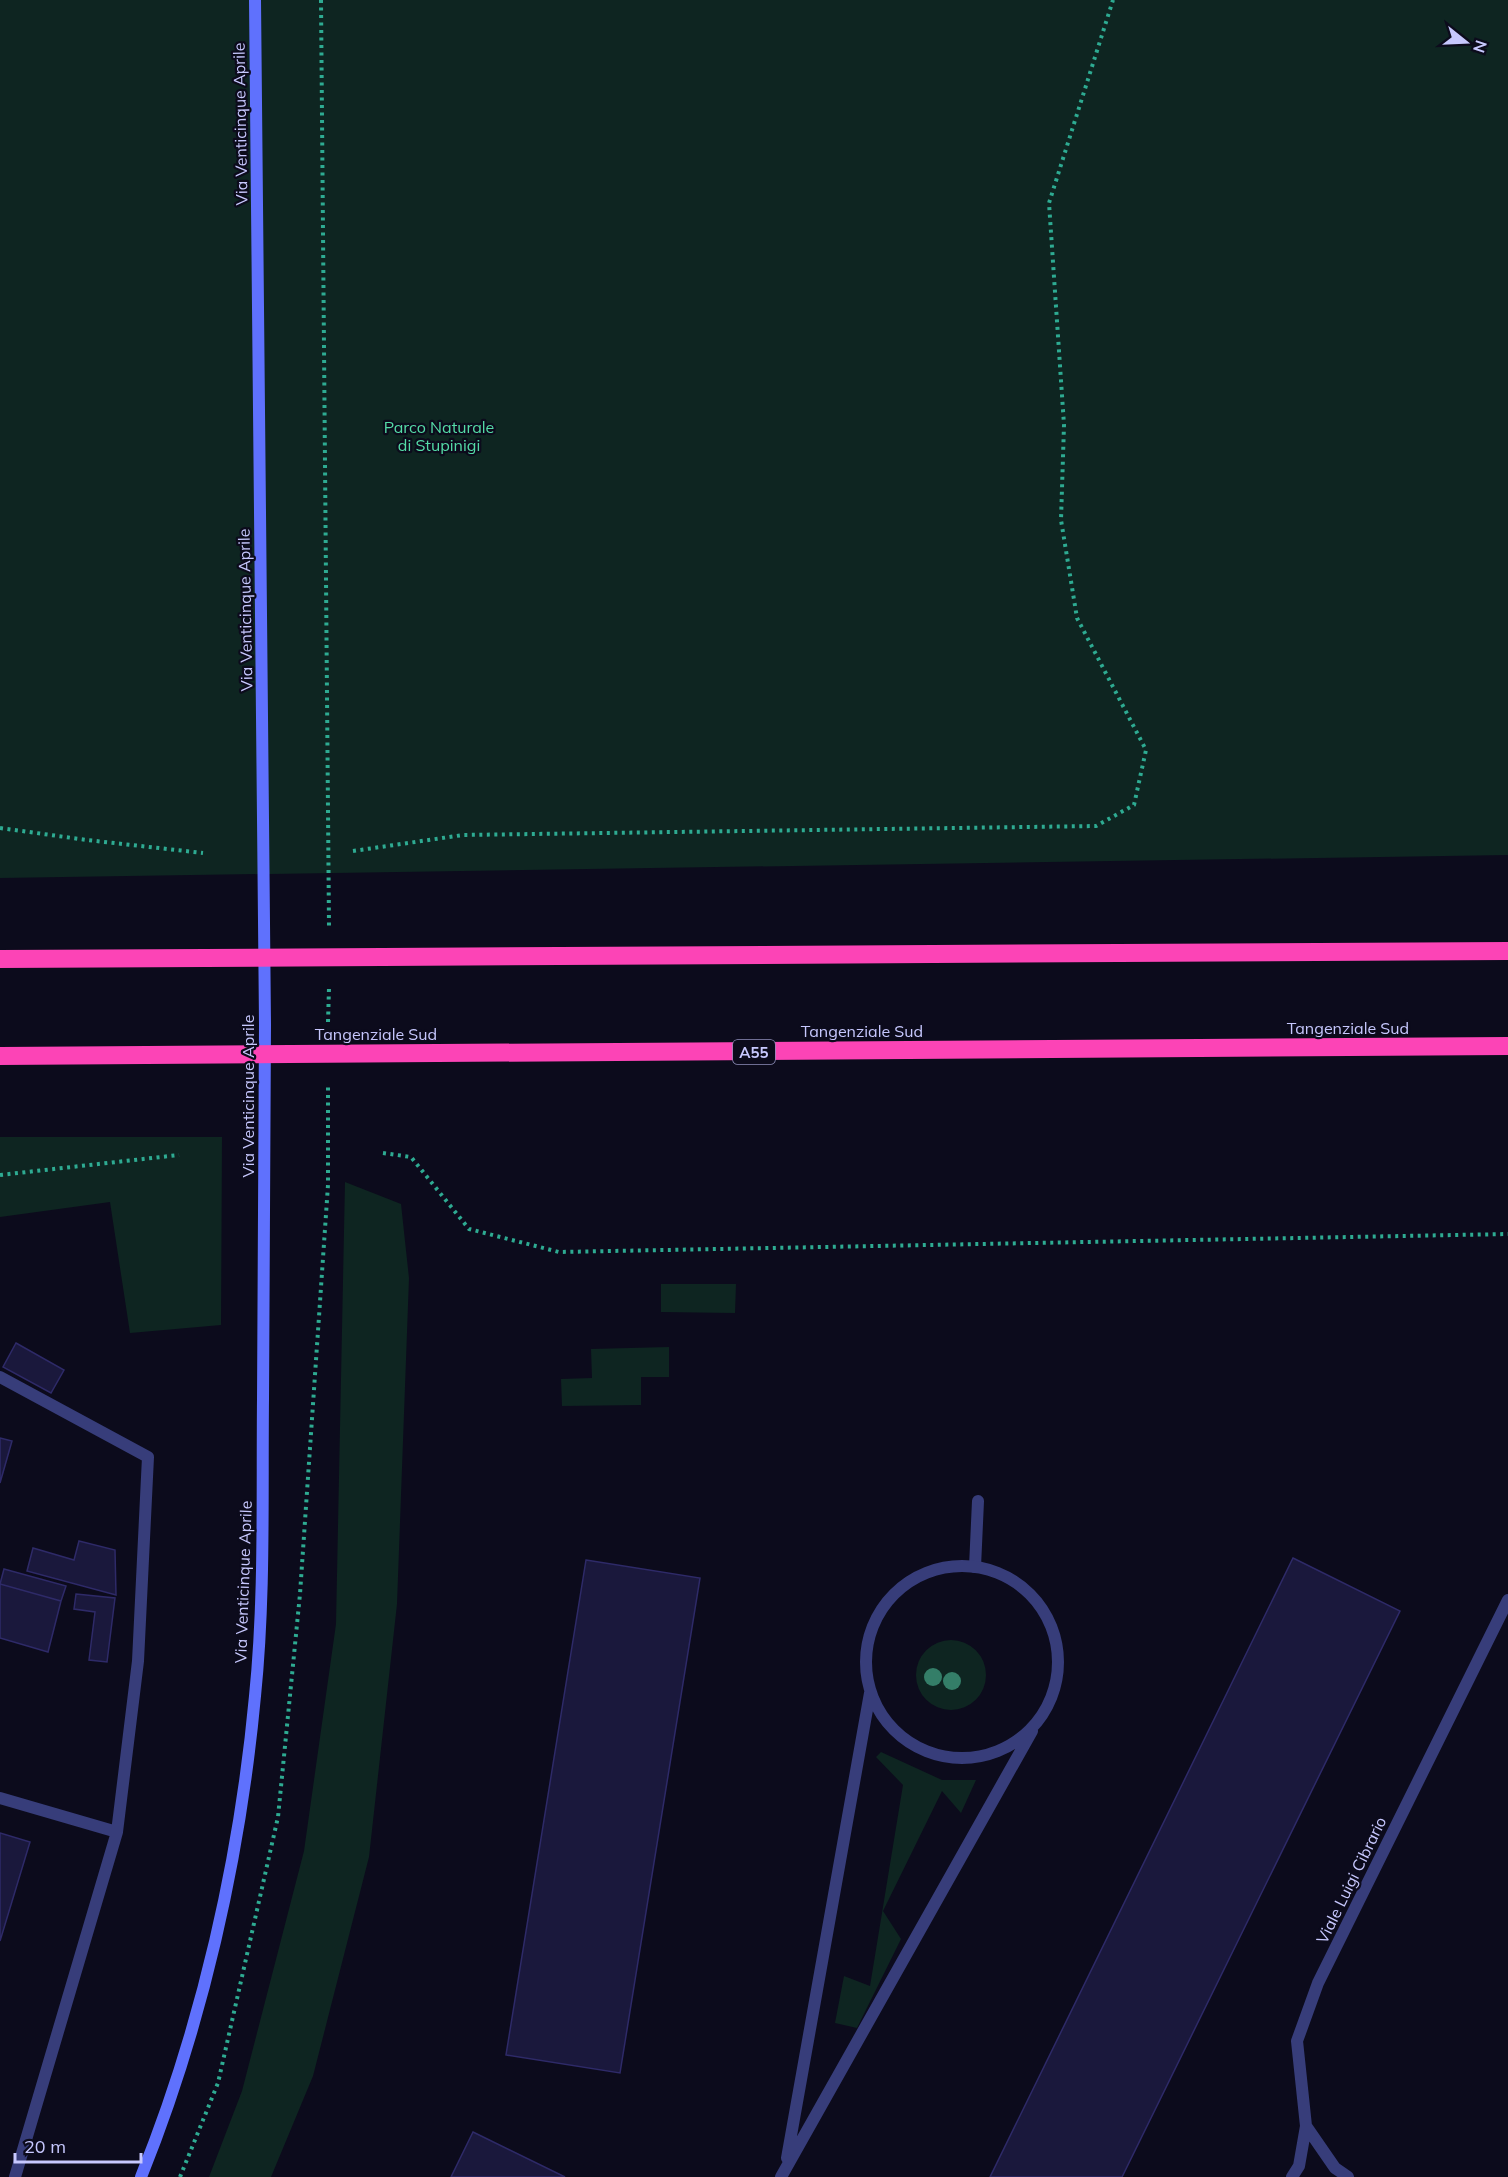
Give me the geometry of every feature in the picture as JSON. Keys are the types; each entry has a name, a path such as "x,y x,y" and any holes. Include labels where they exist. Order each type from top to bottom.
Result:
{"highway":[{"path":"0,959 1508,951"},
{"name":"Tangenziale Sud","path":"0,1056 1508,1046"}],"main road":[{"name":"Via Venticinque Aprile","path":"141,2177 157,2137 194,2024 220,1914 242,1804 256,1695 261,1600 266,1175 255,0"}],"street":[{"path":"0,1377 148,1457 138,1661 117,1832 15,2177"},
{"path":"975,1567 978,1502"},
{"path":"961,1565 1000,1572 1023,1586 1045,1611 1057,1643 1059,1670 1050,1703 783,2172 870,1693 865,1659 877,1616 898,1589 928,1571 961,1565"},
{"name":"Viale Luigi Cibrario","path":"1348,2177 1335,2168 1306,2126 1297,2041 1318,1983 1508,1600"},
{"path":"870,1693 894,1731 921,1750 949,1758 983,1757 1010,1746 1036,1725"},
{"path":"0,1798 117,1832"},
{"path":"1292,2177 1299,2166 1306,2126"}],"path":[{"path":"321,0 329,934"},
{"path":"353,851 463,834 1096,826 1134,805 1146,750 1077,618 1061,520 1064,425 1049,204 1113,0"},
{"path":"0,828 203,853"},
{"path":"328,982 328,1030"},
{"path":"328,1077 328,1185"},
{"path":"383,1153 411,1157 469,1229 559,1252 1508,1234"},
{"path":"0,1175 179,1155"}],"green space":[{"name":"Parco Naturale di Stupinigi","path":"0,0 1508,0 1508,855 0,878"},
{"path":"0,1137 222,1137 221,1325 130,1333 110,1202 0,1217"},
{"path":"345,1182 401,1204 409,1278 397,1604 369,1857 313,2076 271,2177 209,2177 242,2091 304,1851 336,1624"},
{"path":"661,1284 736,1284 735,1313 661,1312"},
{"path":"669,1347 669,1377 641,1377 641,1405 562,1406 561,1379 592,1378 591,1349"},
{"path":"951,1640 970,1646 980,1656 986,1675 980,1694 970,1704 951,1710 932,1704 922,1694 916,1675 922,1656 932,1646"},
{"path":"881,1752 942,1780 976,1780 961,1813 942,1791 883,1911 901,1939 857,2028 835,2023 844,1976 870,1986 903,1785 876,1757"}],"building":[{"path":"16,1343 64,1370 51,1393 3,1367"},
{"path":"0,1438 12,1441 0,1483"},
{"path":"79,1541 115,1550 116,1595 27,1571 33,1548 74,1560"},
{"path":"1293,1558 1400,1611 1122,2177 990,2177"},
{"path":"586,1560 700,1578 620,2073 506,2055"},
{"path":"4,1569 66,1586 61,1601 0,1584"},
{"path":"0,1584 61,1601 48,1652 0,1638"},
{"path":"76,1594 115,1598 107,1662 89,1660 95,1612 74,1609"},
{"path":"0,1833 30,1842 0,1941"},
{"path":"473,2132 565,2177 451,2177"}]}
